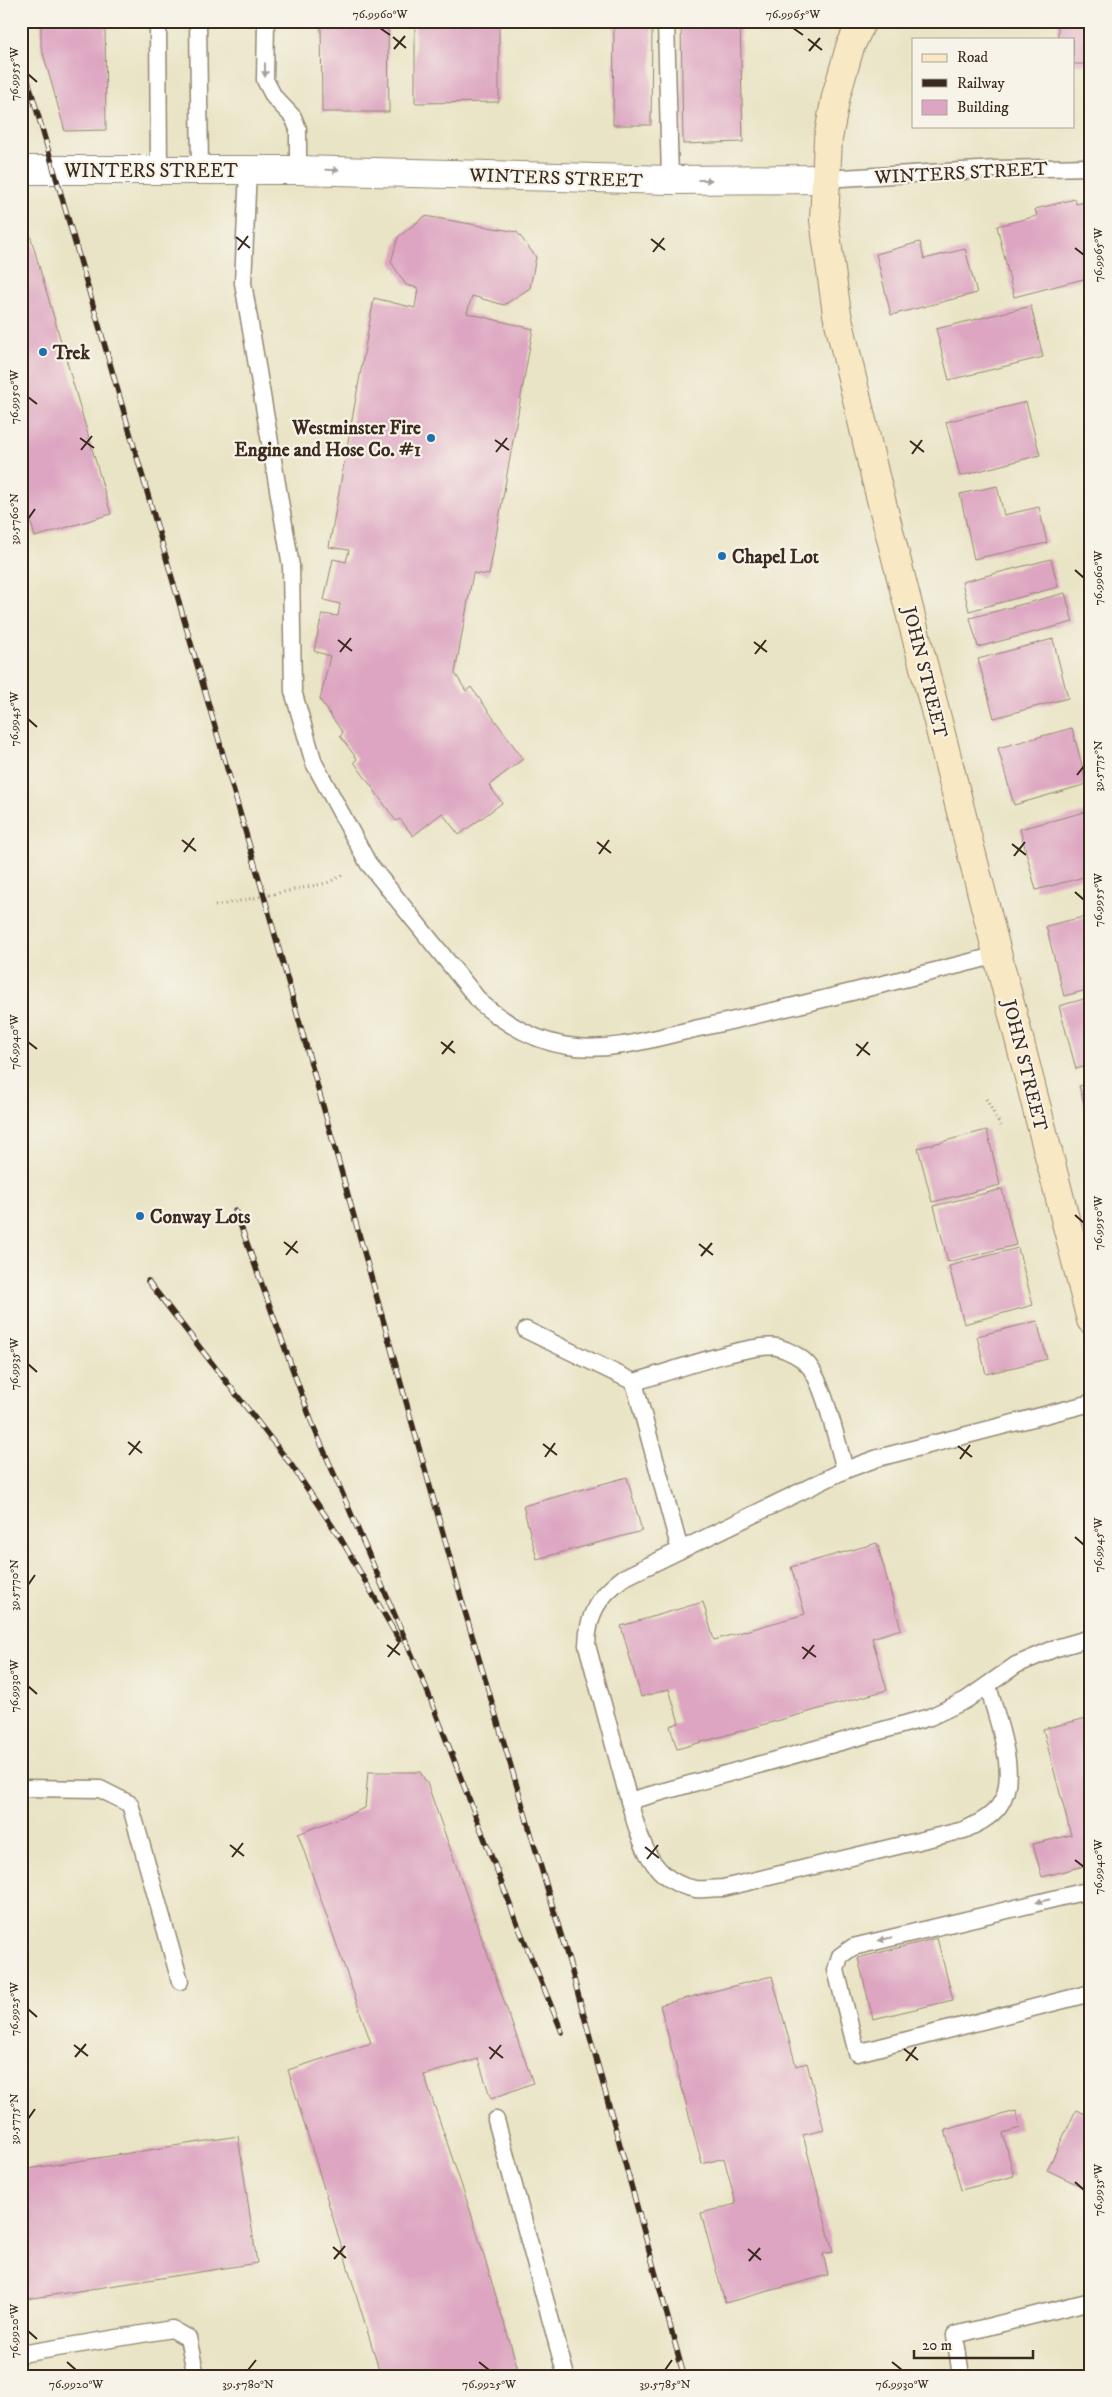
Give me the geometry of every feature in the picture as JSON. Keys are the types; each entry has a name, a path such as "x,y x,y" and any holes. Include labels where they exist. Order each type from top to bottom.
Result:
{"street":[{"name":"JOHN STREET","path":"862,21 850,47 836,96 828,139 824,179 825,243 837,314 874,472 1091,1319"},
{"name":"WINTERS STREET","path":"21,170 160,168 670,180 824,179"}],"lane":[{"path":"158,21 160,168"},
{"path":"266,21 266,80 274,97 293,117 298,128 298,170"},
{"path":"666,21 670,180"},
{"path":"198,22 200,170"},
{"name":"WINTERS STREET","path":"824,179 997,169 1091,167"},
{"path":"248,170 243,283 291,566 293,691 314,763 368,863 481,1003 498,1017 524,1032 545,1041 589,1048 628,1043 790,1008 998,955"},
{"path":"526,1330 634,1382 754,1348 776,1347 795,1354 809,1366 820,1385 845,1470"},
{"path":"634,1382 680,1550"},
{"path":"988,1685 1009,1769 1007,1788 999,1806 984,1821 964,1830 723,1888 696,1888 673,1882 655,1866 642,1845 587,1645 588,1626 595,1608 607,1590 624,1578 845,1470 878,1458 1091,1403"},
{"path":"629,1801 930,1717 966,1700 1016,1664 1056,1648 1091,1638"},
{"path":"21,1788 100,1789 130,1804 180,1981"},
{"path":"1091,1890 862,1944 846,1950 840,1956 836,1970 857,2053 1091,1993"},
{"path":"496,2120 566,2376"},
{"path":"961,2376 955,2335 1091,2301"},
{"path":"21,2354 172,2329 188,2338 196,2376"}],"path":[{"path":"215,906 327,882 368,863"},
{"path":"986,1099 1001,1126"}],"building":[{"path":"41,21 105,21 106,130 65,131 41,46"},
{"path":"321,21 388,21 389,112 322,112"},
{"path":"415,21 499,21 499,102 415,103"},
{"path":"614,21 652,21 651,125 613,125"},
{"path":"681,21 740,21 743,142 683,144"},
{"path":"1058,21 1091,21 1091,64 1074,64 1074,38 1058,38"},
{"path":"1075,199 1076,204 1091,201 1091,277 1014,297 997,226 1037,216 1035,209"},
{"name":"Trek","path":"24,214 111,514 35,537 21,489 21,215"},
{"name":"Westminster Fire Engine and Hose Co. #1","path":"425,216 517,232 536,257 530,288 504,305 472,296 467,313 533,329 489,575 473,573 455,673 466,691 471,687 523,759 489,785 502,803 459,835 442,813 413,836 400,819 396,821 354,762 357,759 340,736 343,733 320,700 330,656 314,651 322,614 338,616 340,604 324,600 333,559 346,562 349,550 329,547 374,298 415,308 418,288 406,285 391,262 398,237"},
{"path":"920,242 924,259 965,249 977,293 891,315 876,254"},
{"path":"1031,306 1043,357 949,380 936,329"},
{"path":"1026,402 1040,455 960,476 946,422"},
{"path":"997,486 1004,515 1039,507 1047,543 974,559 960,494"},
{"path":"1051,559 1058,587 969,611 962,582"},
{"path":"1065,593 1073,622 978,647 970,618"},
{"path":"1053,639 1068,698 994,718 978,659"},
{"path":"1072,728 1087,784 1014,805 998,748"},
{"path":"1089,811 1091,819 1091,875 1036,890 1020,829"},
{"path":"1091,915 1091,989 1064,996 1046,926"},
{"path":"1091,997 1091,1065 1076,1069 1059,1006"},
{"path":"1091,1083 1091,1124 1090,1124 1079,1086"},
{"path":"987,1130 1000,1185 932,1202 918,1148"},
{"path":"1002,1189 1016,1245 948,1262 934,1206"},
{"path":"1018,1248 1033,1305 964,1324 949,1266"},
{"path":"1037,1321 1047,1359 986,1374 977,1336"},
{"path":"627,1477 642,1531 537,1559 523,1506"},
{"path":"877,1543 901,1629 872,1638 887,1690 677,1749 670,1726 679,1723 669,1689 641,1697 621,1626 703,1602 714,1640 805,1614 791,1567"},
{"path":"1091,1717 1091,1864 1042,1877 1033,1844 1071,1835 1043,1729"},
{"path":"368,1772 420,1772 427,1783 533,2083 491,2099 478,2059 424,2075 471,2213 520,2376 381,2376 288,2070 371,2043 298,1834 365,1808"},
{"path":"937,1938 953,2000 873,2019 858,1958"},
{"path":"772,1976 796,2066 807,2063 824,2130 803,2135 833,2252 823,2254 828,2275 725,2303 701,2213 736,2204 724,2158 702,2164 660,2005"},
{"path":"1076,2110 1091,2117 1091,2191 1047,2170"},
{"path":"1016,2111 1020,2128 1003,2133 1014,2176 961,2190 945,2130"},
{"path":"238,2136 257,2263 21,2300 21,2170"}],"railway":[{"path":"21,56 264,896 466,1615 570,1965 684,2376"},
{"path":"235,1210 312,1423 425,1685 519,1928 562,2032"},
{"path":"148,1281 292,1466 341,1539 399,1640"}],"place":[{"name":"Trek","path":"43,352"},
{"name":"Westminster Fire Engine and Hose Co. #1","path":"431,438"},
{"name":"Chapel Lot","path":"722,556"},
{"name":"Conway Lots","path":"140,1216"}]}
